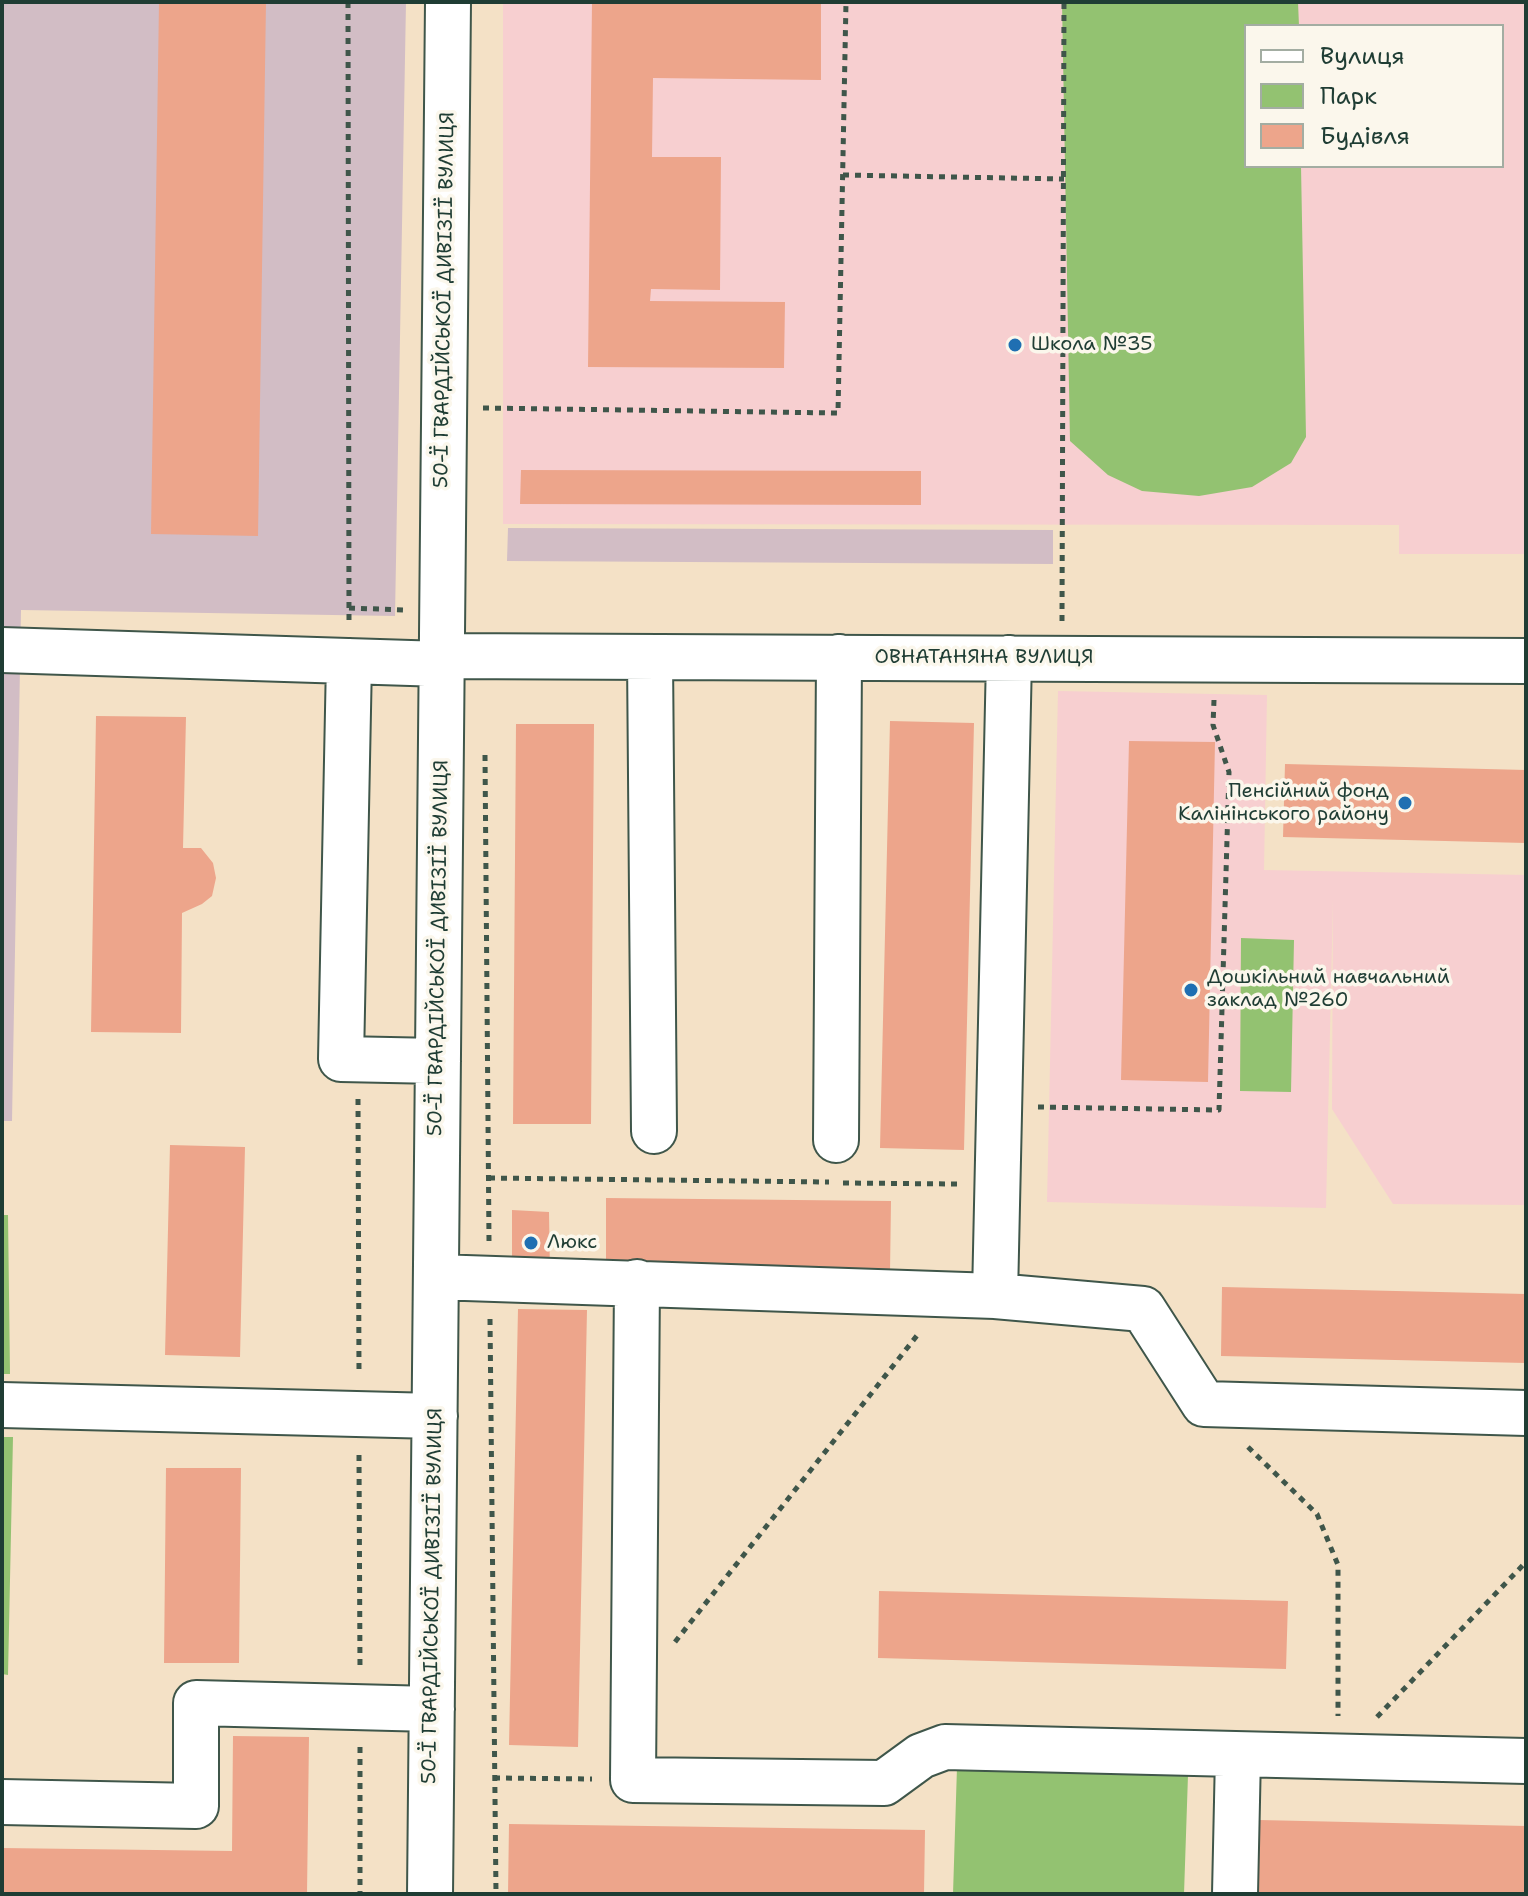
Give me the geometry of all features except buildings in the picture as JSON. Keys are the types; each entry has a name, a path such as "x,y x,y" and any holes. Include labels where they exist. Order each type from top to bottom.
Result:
{"street":[{"name":"50-Ї ГВАРДІЙСЬКОЇ ДИВІЗІЇ ВУЛИЦЯ","path":"430,1894 442,660 465,408 448,2"},
{"name":"ОВНАТАНЯНА ВУЛИЦЯ","path":"2,650 349,661 650,657 1526,661"},
{"path":"650,657 654,1131"},
{"path":"836,1140 839,657"},
{"path":"995,1296 1009,658"},
{"path":"349,661 341,1059 438,1061"},
{"path":"436,1277 995,1296 1143,1309 1204,1404 1526,1413"},
{"path":"637,1282 633,1780 884,1783 921,1756 945,1747 1526,1761"},
{"path":"2,1405 435,1416"},
{"path":"2,1802 196,1806 196,1703 432,1709"},
{"path":"1235,1894 1238,1755"}],"path":[{"path":"348,2 349,661"},
{"path":"465,408 838,413 846,2"},
{"path":"1062,658 1064,2"},
{"path":"843,175 1064,179"},
{"path":"465,408 486,392"},
{"path":"465,408 486,424"},
{"path":"1000,1107 1219,1110 1229,772 1213,725 1215,659"},
{"path":"485,751 496,1894"},
{"path":"358,1059 360,1894"},
{"path":"489,1178 998,1185"},
{"path":"673,1644 949,1294"},
{"path":"1204,1404 1317,1514 1338,1565 1338,1757"},
{"path":"1338,1757 1526,1562"},
{"path":"494,1778 633,1780"}],"shaded area":[{"path":"2,2 406,2 395,616 21,610 12,1121 2,1121"},
{"name":"Школа №35","path":"503,2 1526,2 1526,554 1399,554 1399,525 503,524"},
{"path":"508,528 1053,530 1053,564 507,561"},
{"name":"Дошкільний навчальний заклад №260","path":"1058,691 1267,695 1264,870 1526,875 1526,1205 1393,1204 1332,1109 1333,899 1326,1208 1047,1202"}],"green space":[{"path":"1062,2 1298,2 1299,24 1244,24 1244,168 1301,168 1306,437 1291,463 1252,487 1199,496 1142,491 1108,475 1070,441"},
{"path":"1241,938 1294,940 1291,1092 1240,1091"},
{"path":"2,1215 8,1215 10,1374 2,1374"},
{"path":"2,1437 13,1437 8,1675 2,1674"},
{"path":"957,1767 1188,1775 1184,1894 953,1894"}],"place":[{"name":"Школа №35","path":"1015,345"},
{"name":"Пенсійний фонд Калінінського району","path":"1405,803"},
{"name":"Дошкільний навчальний заклад №260","path":"1191,990"},
{"name":"Люкс","path":"531,1243"}]}
